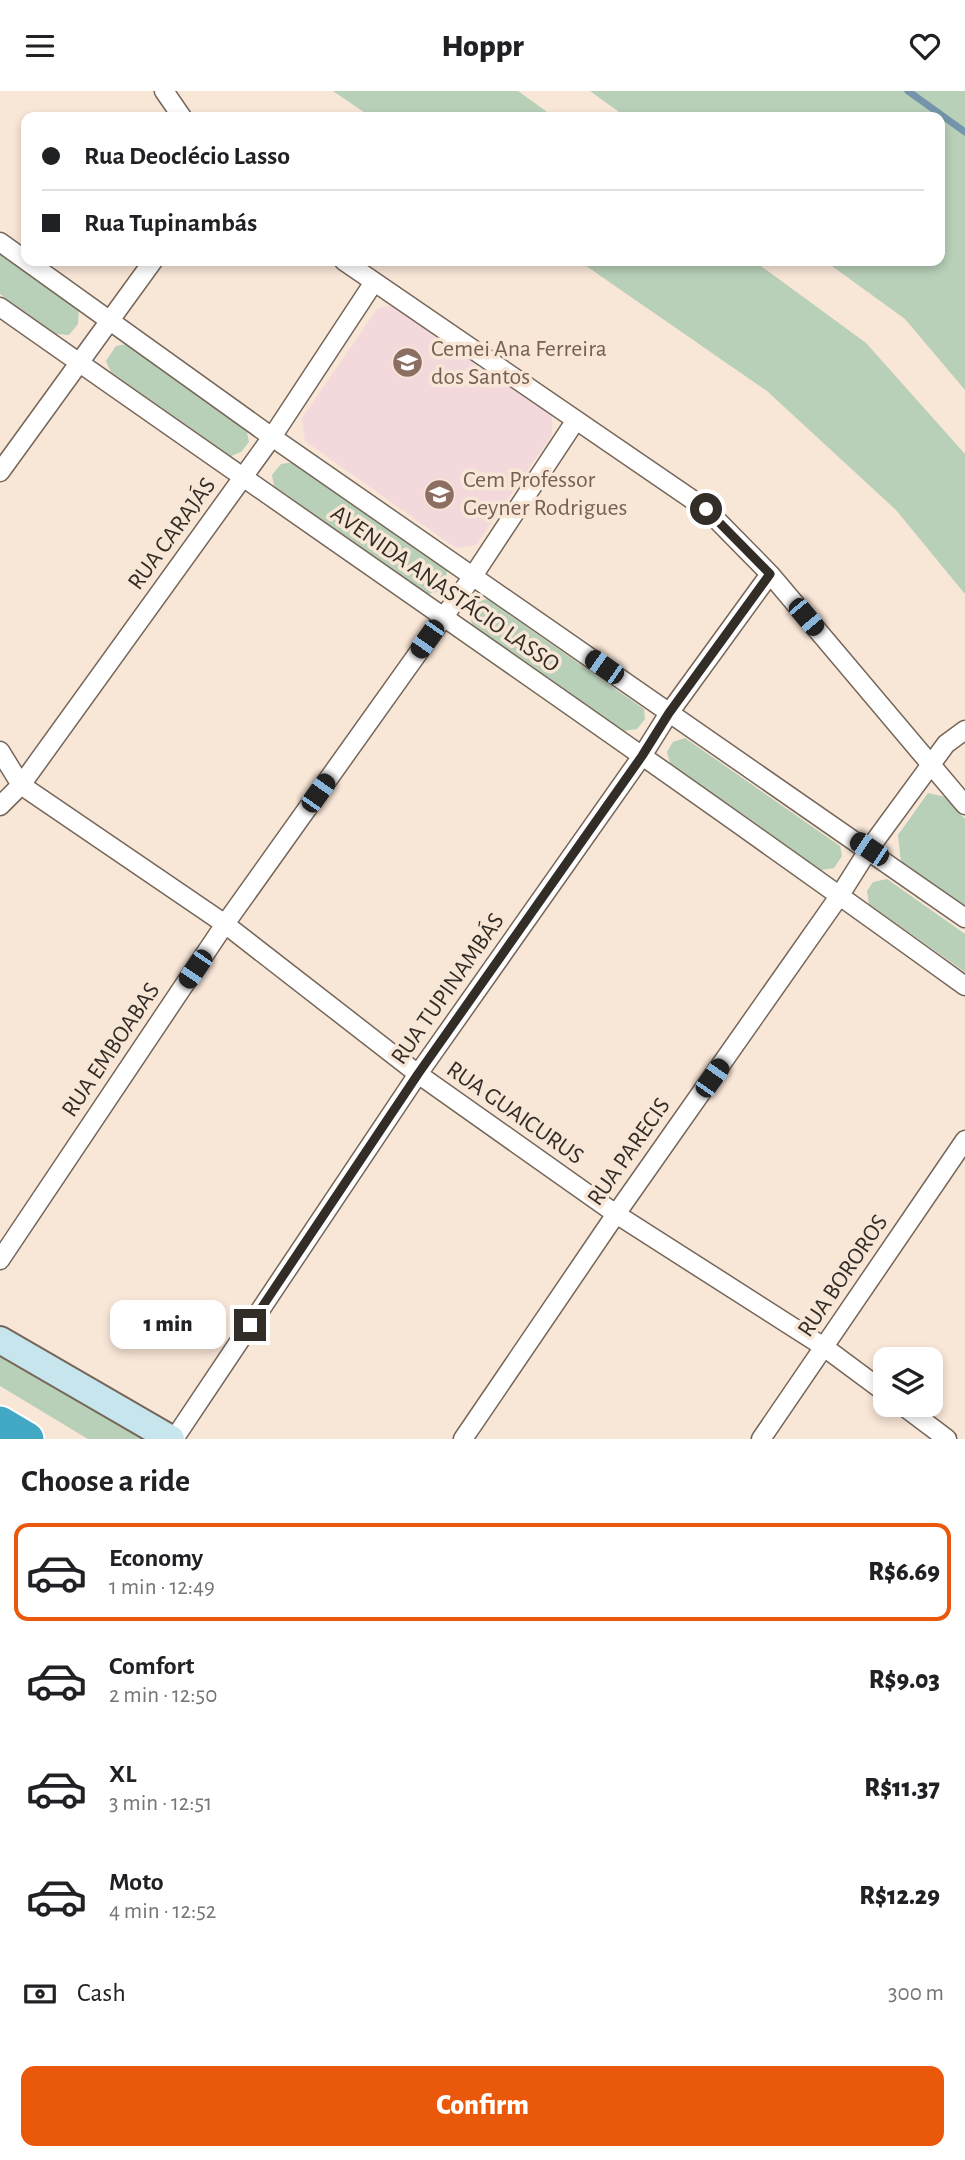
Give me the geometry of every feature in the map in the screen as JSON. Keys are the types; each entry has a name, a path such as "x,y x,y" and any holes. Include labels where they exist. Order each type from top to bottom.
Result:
{"highway":[{"path":"0,1423 27,1439"}],"main road":[{"path":"0,1340 173,1439"}],"street":[{"path":"164,91 179,112"},
{"name":"AVENIDA ANASTÁCIO LASSO","path":"0,242 21,257"},
{"name":"AVENIDA ANASTÁCIO LASSO","path":"34,266 272,437 965,918"},
{"path":"0,472 149,266"},
{"path":"351,266 706,509 770,574 965,805"},
{"name":"RUA CARAJÁS","path":"0,806 21,785 243,479 374,282"},
{"name":"AVENIDA ANASTÁCIO LASSO","path":"0,307 840,895 965,986"},
{"name":"RUA EMBOABAS","path":"0,1261 225,924 473,576 576,420"},
{"name":"RUA TUPINAMBÁS","path":"173,1439 418,1074 642,756 669,713 770,574"},
{"name":"RUA PARECIS","path":"463,1439 616,1214 840,895 869,849 946,744 965,730"},
{"name":"RUA GUAICURUS","path":"0,751 21,785 225,924 418,1074 616,1214 824,1347 873,1383"},
{"name":"RUA BOROROS","path":"761,1439 965,1140"},
{"path":"918,1417 947,1439"}],"shaded area":[{"name":"Cemei Ana Ferreira dos Santos","path":"394,305 552,416 552,435 476,545 456,548 305,441 302,418 377,309"}],"green space":[{"path":"333,91 518,91 547,112 364,112"},
{"path":"590,91 965,91 965,390 905,319 832,266 945,266 945,112 619,112"},
{"path":"0,254 79,309 78,324 69,335 56,334 0,294"},
{"path":"586,266 761,266 866,343 965,454 965,594 896,510 767,391"},
{"path":"127,344 246,428 249,442 241,452 231,456 111,372 106,361 116,346"},
{"path":"294,462 447,571 446,581 437,592 428,594 274,486 272,475 281,464"},
{"path":"487,599 644,709 645,719 637,729 623,731 472,625 469,613 478,601"},
{"path":"685,738 840,846 842,856 834,868 821,870 670,763 667,752 673,742"},
{"path":"928,793 946,797 965,819 965,906 901,862 898,835"},
{"path":"887,879 965,934 965,972 869,904 867,891 873,882"},
{"path":"0,1353 146,1439 88,1439 0,1386"}],"waterway":[{"path":"908,91 937,112"},
{"path":"945,118 965,132"}],"place":[{"name":"Cemei Ana Ferreira dos Santos","path":"408,363"},
{"name":"Cem Professor Geyner Rodrigues","path":"440,494"}],"route":[{"path":"250,1325 418,1074 642,756 669,713 770,574 706,509"}]}
